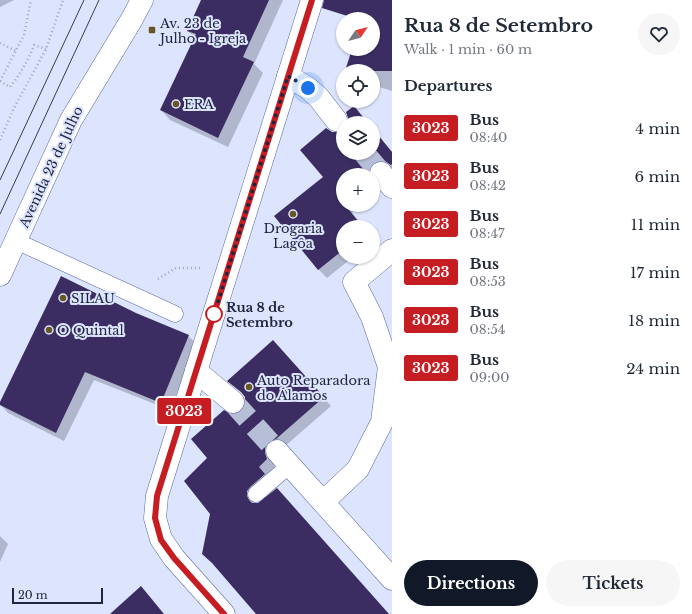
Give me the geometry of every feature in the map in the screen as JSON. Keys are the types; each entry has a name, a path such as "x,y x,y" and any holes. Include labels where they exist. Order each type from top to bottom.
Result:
{"street":[{"name":"Avenida 23 de Julho","path":"0,274 71,120 142,0"},
{"path":"224,614 174,558 161,540 155,518 157,496 312,0"},
{"path":"288,76 308,88 319,98 336,120"},
{"path":"323,502 358,469 382,422 389,367 372,317 354,282 392,250"},
{"path":"196,371 233,402"},
{"path":"284,458 392,579"}],"lane":[{"path":"16,241 175,314"},
{"path":"256,494 284,458"}],"path":[{"path":"31,0 24,35 0,81 10,87 28,60 34,45 46,50"},
{"path":"0,140 14,108 46,50 63,0"},
{"path":"0,43 16,51"},
{"path":"176,268 200,268 198,275"}],"building":[{"path":"201,0 269,0 243,57 254,62 218,138 160,110 196,34 187,31"},
{"path":"324,0 392,0 392,71 380,71 380,64 347,64 350,56 380,56 380,12 336,12 322,8"},
{"path":"351,108 356,108 362,116 347,116 346,112"},
{"path":"326,128 332,132 336,132 336,160 380,160 380,137 392,152 391,165 385,161 379,161 374,163 370,168 336,168 336,212 351,212 357,220 336,220 336,256 318,270 274,216 323,177 300,150"},
{"path":"61,276 136,313 189,335 161,403 85,372 56,433 0,405 0,402"},
{"path":"273,340 324,397 276,439 268,442 265,448 267,459 259,467 265,474 250,487 247,491 247,496 252,503 258,503 277,488 389,614 256,614 212,563 202,554 210,514 184,481 207,458 191,439 224,410 231,414 238,414 243,410 245,397 227,381"},
{"path":"141,586 164,614 110,614"}],"tunnel":[{"path":"370,160 381,173"},
{"path":"233,402 277,451"}],"tram line":[{"path":"0,180 84,0"},
{"path":"0,214 99,0"}],"bus line":[{"name":"3023","path":"224,614 174,558 161,540 155,518 157,496 312,0"}],"place":[{"name":"Av. 23 de Julho - Igreja","path":"152,30"},
{"name":"ERA","path":"176,104"},
{"name":"Drogaria Lagôa","path":"293,214"},
{"name":"SILAU","path":"63,298"},
{"name":"Rua 8 de Setembro","path":"214,314"},
{"name":"O Quintal","path":"49,330"},
{"name":"Auto Reparadora do Álamos","path":"249,387"}],"route":[{"path":"214,314 213,318 288,76 308,88"}]}
